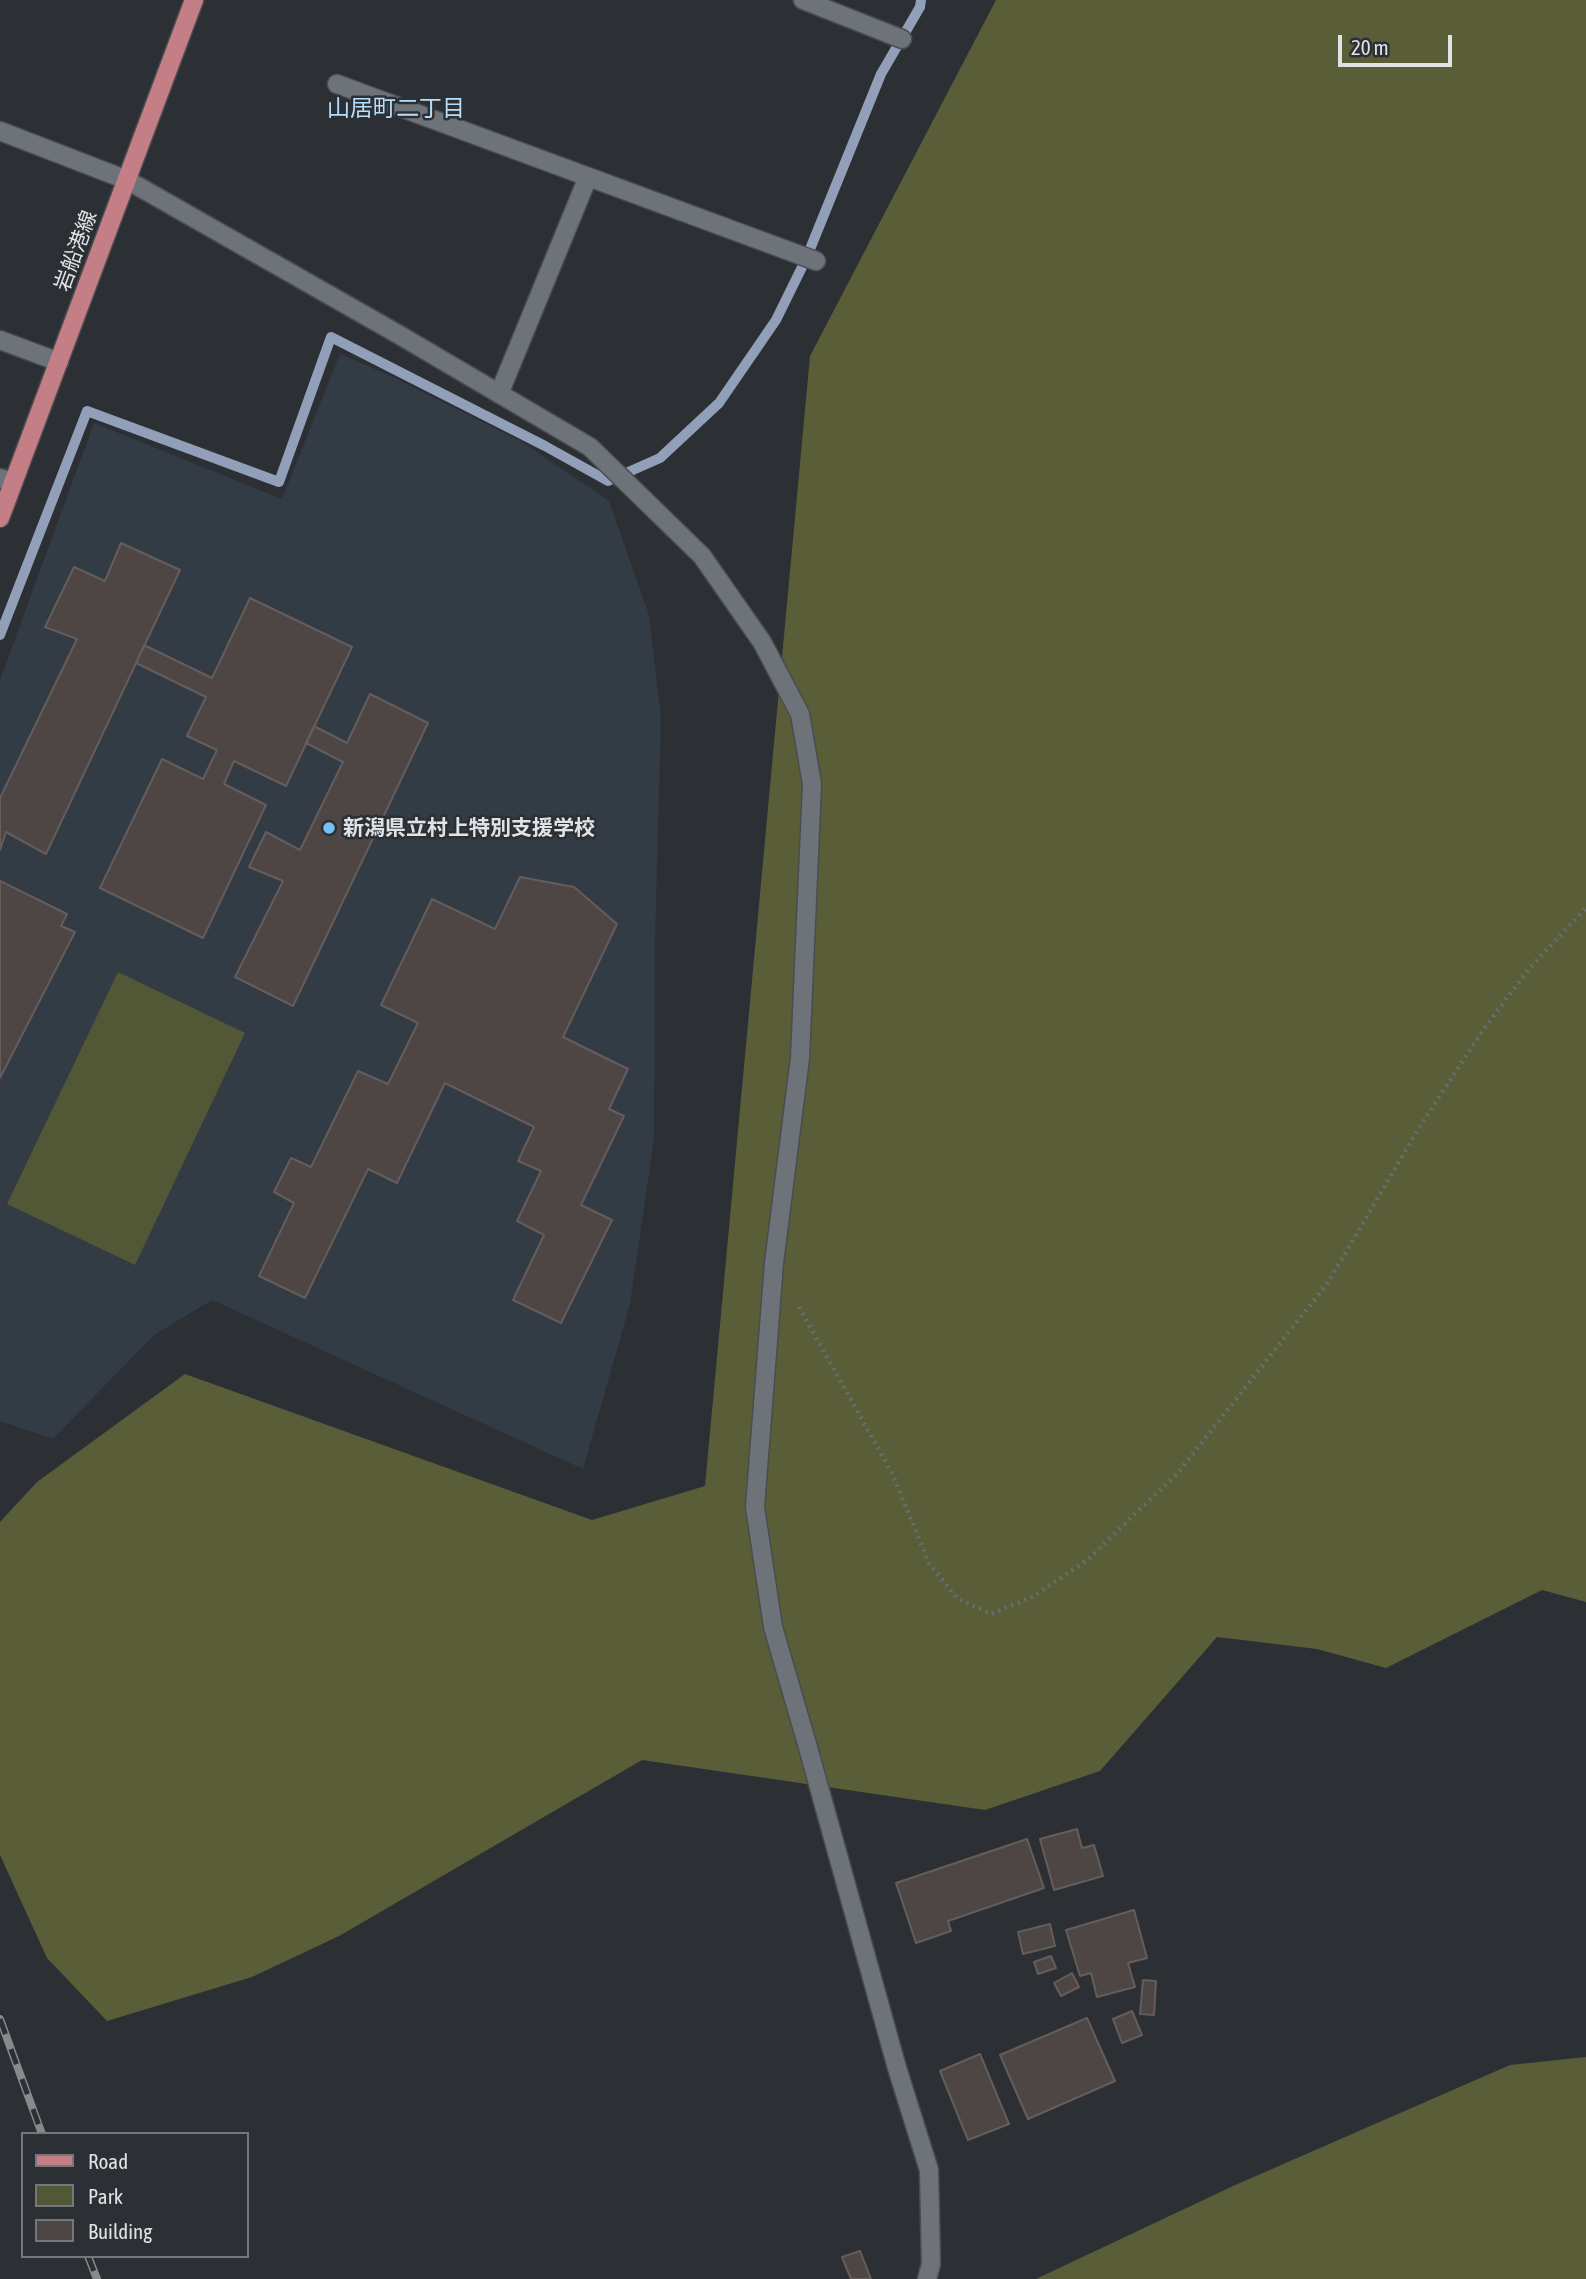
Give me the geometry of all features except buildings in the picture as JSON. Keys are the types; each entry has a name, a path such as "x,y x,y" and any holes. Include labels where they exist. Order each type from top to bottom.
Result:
{"main road":[{"name":"岩船港線","path":"0,518 7,480 59,362 194,0"}],"street":[{"path":"803,0 902,38"},
{"path":"337,84 816,261"},
{"path":"0,131 127,180 590,447 702,556 762,642 800,714 812,784 800,1044 774,1264 755,1507 773,1627 897,2068 929,2171 931,2264 927,2279"},
{"path":"499,394 588,177"},
{"path":"0,340 59,362"}],"path":[{"path":"774,1264 892,1473 929,1563 957,1598 991,1614 1032,1597 1086,1561 1177,1474 1329,1281 1416,1131 1481,1033 1528,970 1586,908"}],"shaded area":[{"name":"新潟県立村上特別支援学校","path":"340,354 391,376 522,442 609,501 649,615 661,718 655,937 654,1139 630,1304 583,1469 212,1300 154,1335 53,1439 0,1421 0,680 94,423 282,499"}],"green space":[{"path":"996,0 1586,0 1586,1602 1542,1590 1386,1668 1317,1649 1217,1637 1100,1771 985,1810 642,1760 339,1936 252,1977 107,2021 47,1958 0,1855 0,1522 37,1482 185,1374 592,1520 705,1486 810,356"},
{"path":"118,972 245,1033 135,1265 7,1204"},
{"path":"1586,2057 1586,2279 1036,2279 1233,2186 1510,2065"}],"waterway":[{"path":"0,635 87,411 279,482 331,337 608,481 660,458 719,403 776,320 806,259 881,74 920,7 921,0"}],"railway":[{"path":"0,2019 41,2132"},
{"path":"89,2258 97,2279"}],"place":[{"name":"新潟県立村上特別支援学校","path":"329,828"}],"district":[{"name":"山居町二丁目","path":"396,109"}]}
